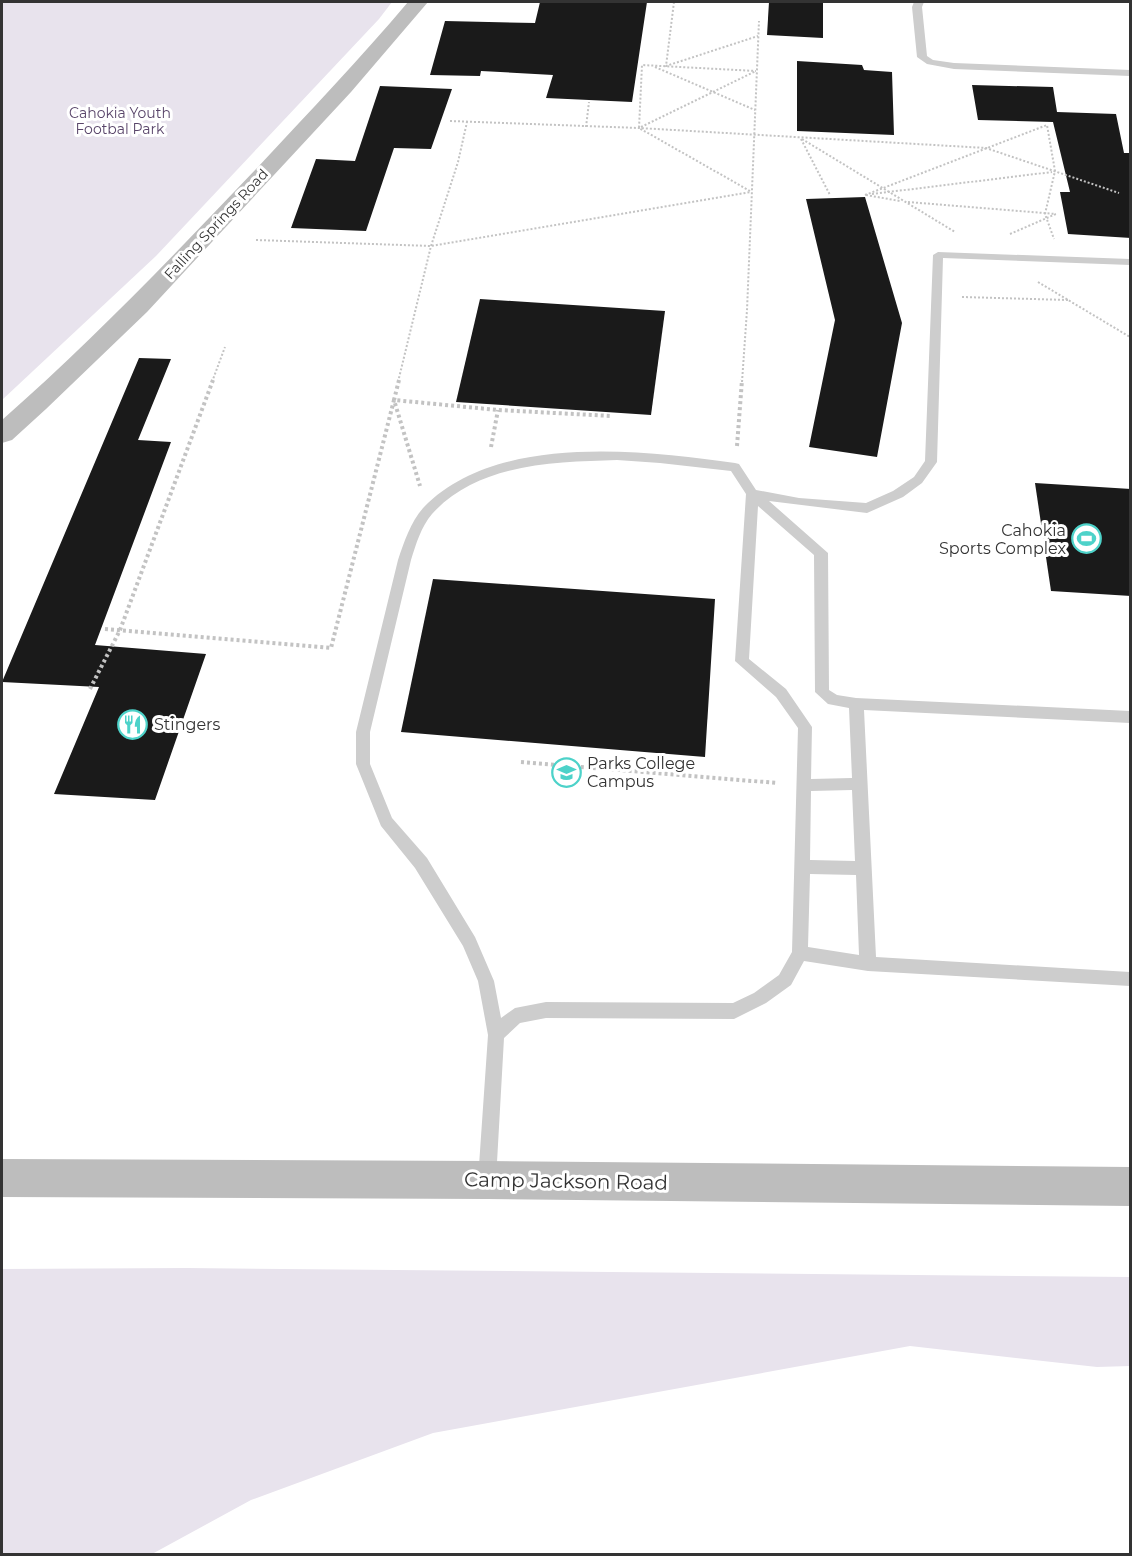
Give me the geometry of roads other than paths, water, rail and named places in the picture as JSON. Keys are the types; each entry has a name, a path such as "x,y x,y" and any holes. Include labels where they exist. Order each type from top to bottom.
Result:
{"street":[{"name":"Falling Springs Road","path":"2,434 116,328 194,249 381,47 418,2"},
{"name":"Camp Jackson Road","path":"2,1178 487,1180 1131,1187"}],"lane":[{"path":"920,2 917,7 922,57 930,62 954,66 1131,73"},
{"path":"752,494 799,502 867,508 898,494 918,480 931,462 938,255 1131,262"},
{"path":"487,1180 496,1035 486,981 469,942 421,863 386,822 363,764 363,732 409,546 428,512 455,486 487,471 528,463 591,456 694,461 735,467 752,494 821,553 822,692 833,700 856,704 1131,717"},
{"path":"496,1035 515,1016 546,1010 734,1011 760,998 785,981 800,953 805,727 781,693 742,661 752,494"},
{"path":"856,704 868,964"},
{"path":"804,785 860,784"},
{"path":"802,867 864,868"},
{"path":"800,953 868,964 1131,979"}],"place":[{"name":"Cahokia Sports Complex","path":"1087,539"},
{"name":"Stingers","path":"133,724"},
{"name":"Parks College Campus","path":"566,772"}],"park label":[{"name":"Cahokia Youth Footbal Park","path":"120,122"}]}
